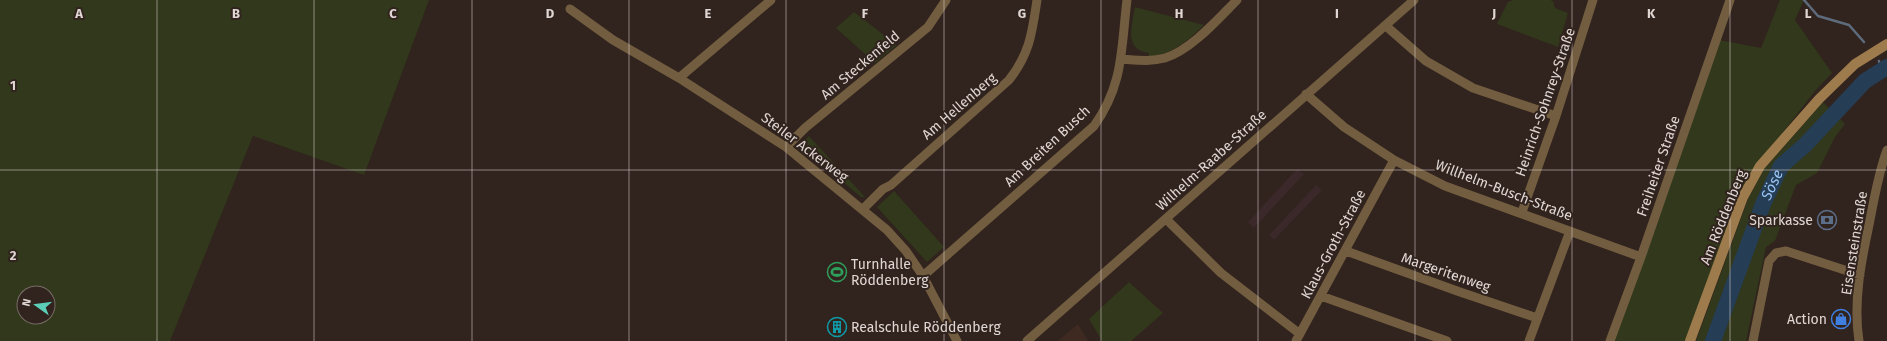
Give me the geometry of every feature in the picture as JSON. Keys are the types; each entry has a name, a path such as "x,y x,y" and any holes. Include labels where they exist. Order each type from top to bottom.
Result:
{"main road":[{"name":"Am Röddenberg","path":"1690,341 1743,197 1760,166 1819,99 1855,64 1887,44"}],"street":[{"path":"755,0 761,8"},
{"path":"679,78 771,0"},
{"name":"Am Steckenfeld","path":"786,147 805,128 928,27 946,0"},
{"name":"Am Hellenberg","path":"863,209 883,189 890,185 1009,80 1018,68 1029,46 1037,0"},
{"name":"Am Breiten Busch","path":"923,276 1094,126 1110,100 1117,81 1128,0"},
{"path":"1121,59 1152,60 1177,53 1191,43 1237,0"},
{"name":"Wilhelm-Raabe-Straße","path":"1027,341 1414,0"},
{"name":"Heinrich-Sohnrey-Straße","path":"1522,212 1556,116 1593,0"},
{"name":"Freiheiter Straße","path":"1610,341 1641,257 1730,0"},
{"name":"Steiler Ackerweg","path":"570,9 613,40 679,78 786,147 863,209 887,230 906,251 923,276 957,341"},
{"path":"1386,26 1426,61 1473,88 1556,116"},
{"name":"Willhelm-Busch-Straße","path":"1306,94 1344,127 1394,160 1445,186 1522,212 1641,257"},
{"name":"Eisensteinstraße","path":"1858,341 1860,275 1875,191 1887,150"},
{"name":"Klaus-Groth-Straße","path":"1298,338 1394,160"},
{"path":"1166,219 1221,273 1298,338"},
{"path":"1529,341 1570,231"},
{"name":"Margeritenweg","path":"1346,251 1537,318"},
{"path":"1753,341 1769,261 1776,253 1786,251 1860,275"},
{"path":"1322,296 1447,341"}],"shaded area":[{"path":"1297,169 1304,174 1254,228 1248,222"},
{"path":"1316,185 1322,190 1274,240 1269,235"},
{"path":"1078,324 1088,341 1058,341"}],"green space":[{"path":"0,0 429,0 364,175 253,136 170,341 0,341"},
{"path":"1513,0 1550,0 1553,1 1555,8 1568,13 1558,47 1497,24 1508,2"},
{"path":"1780,0 1804,0 1795,20 1832,73 1815,91 1758,164 1687,341 1613,341 1719,40 1761,48"},
{"path":"1135,7 1204,25 1186,41 1172,50 1149,56 1149,53 1141,51 1135,47 1132,42 1131,29"},
{"path":"854,12 897,45 875,63 836,28"},
{"path":"1823,102 1845,124 1835,137 1817,173 1796,185 1775,241 1766,247 1746,341 1696,341 1748,199 1764,169"},
{"path":"809,136 865,197 861,197 801,147 801,143"},
{"path":"894,191 944,247 927,262 877,207"},
{"path":"1129,282 1163,313 1131,341 1102,341 1089,319"}],"waterway":[{"path":"1804,0 1818,16 1849,25 1864,42"},
{"path":"1879,61 1881,72"},
{"name":"Söse","path":"1713,341 1763,204 1781,166 1805,145 1865,81 1887,67"}],"place":[{"name":"Sparkasse","path":"1827,220"},
{"name":"Turnhalle Röddenberg","path":"837,272"},
{"name":"Action","path":"1841,319"},
{"name":"Realschule Röddenberg","path":"837,327"}]}
